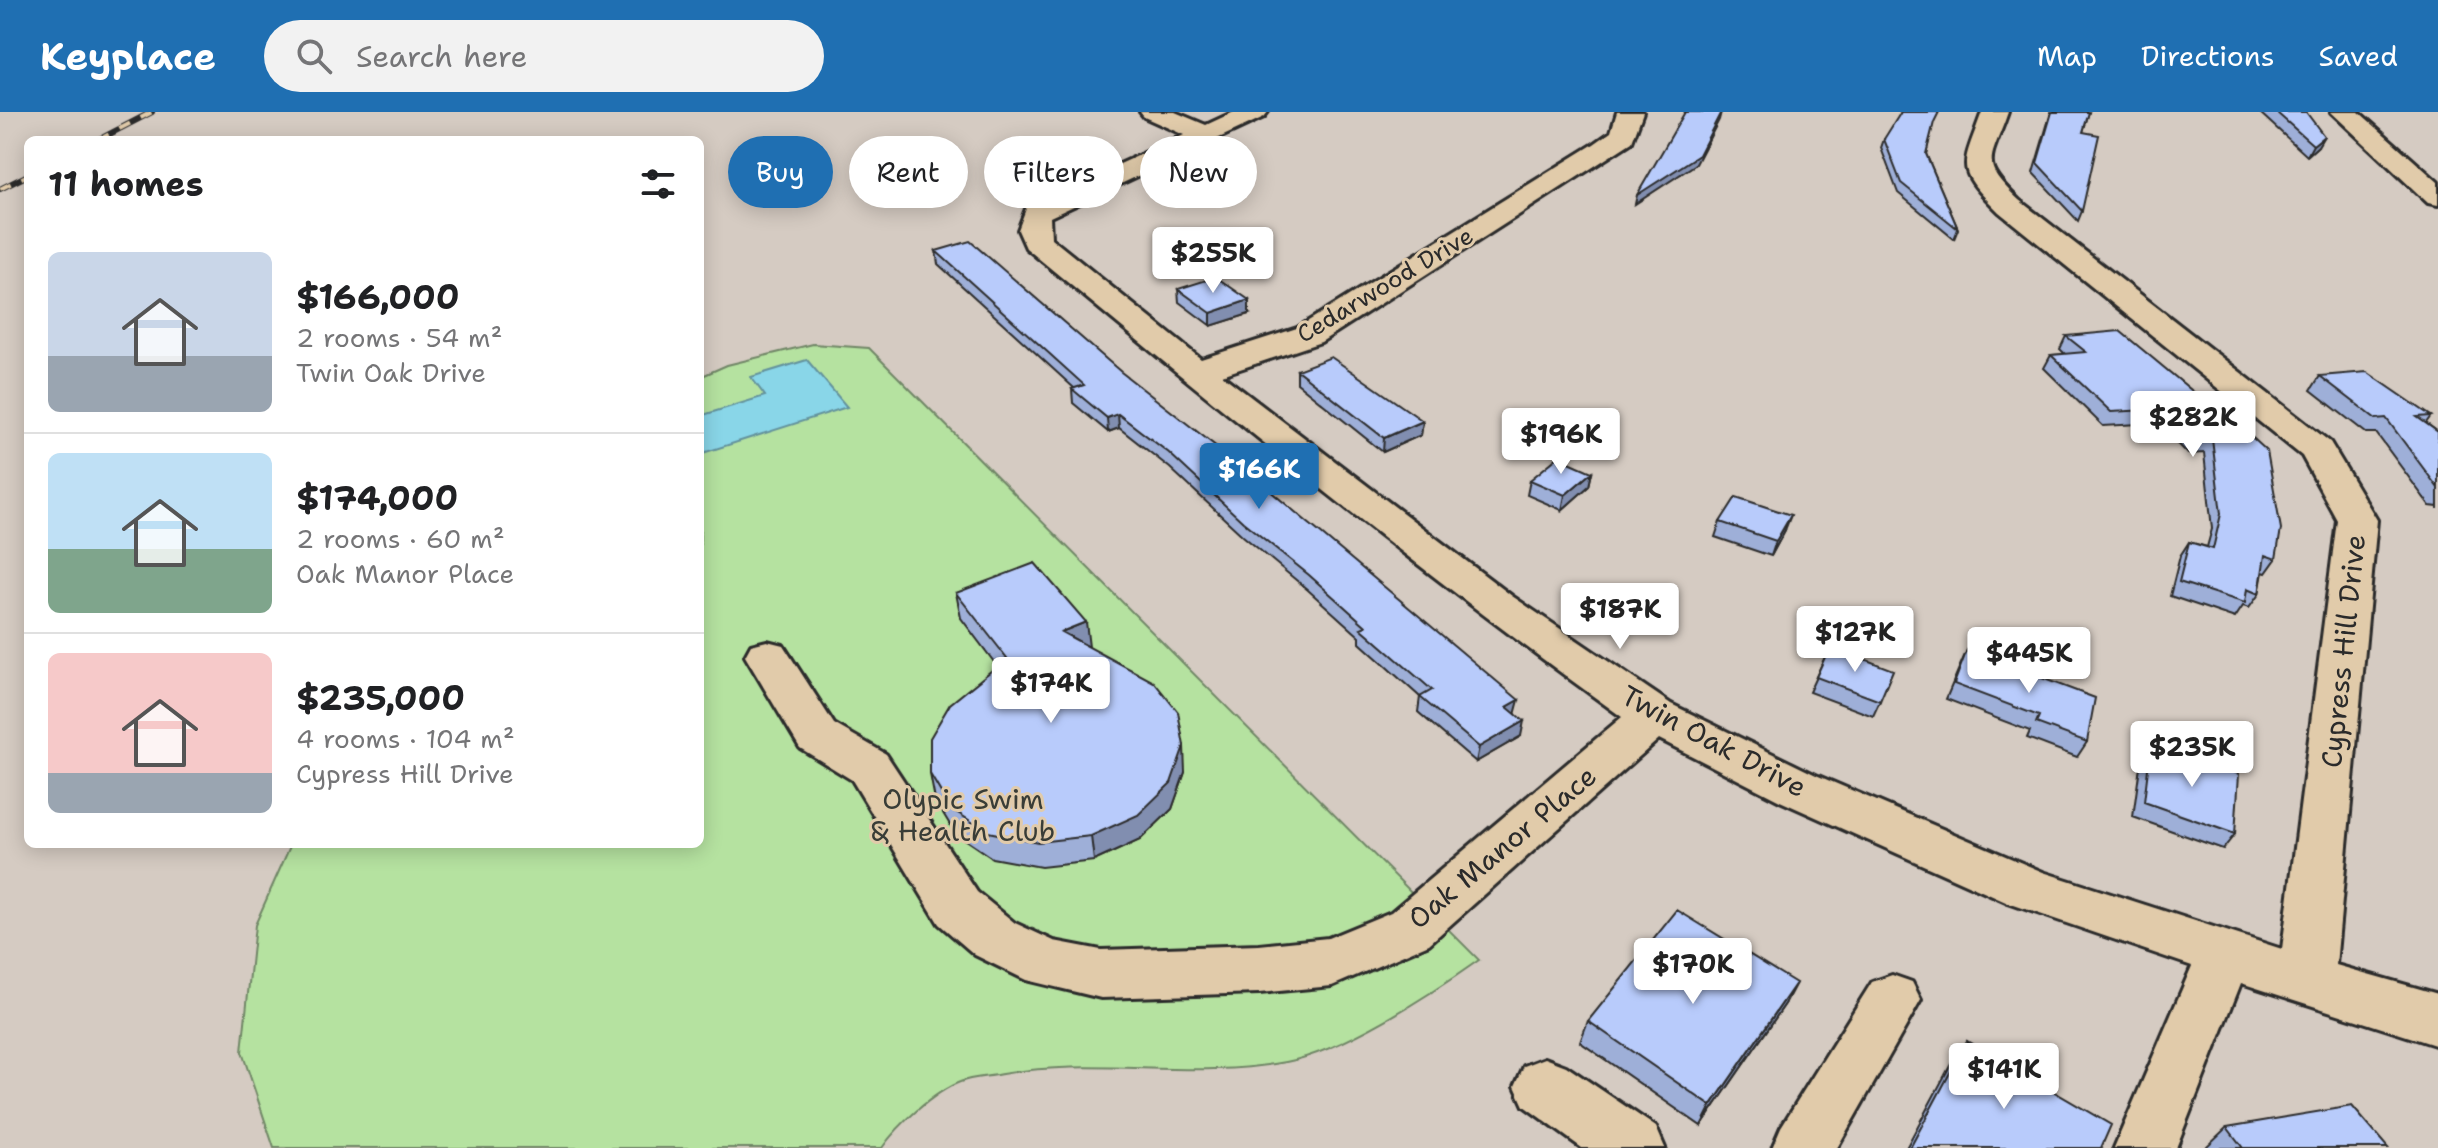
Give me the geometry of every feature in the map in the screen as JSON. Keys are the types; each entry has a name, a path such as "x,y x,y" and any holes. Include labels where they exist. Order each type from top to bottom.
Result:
{"street":[{"path":"1153,112 1207,135"},
{"name":"Twin Oak Drive","path":"1255,112 1037,212 1033,230 1037,242 1196,372 1497,606 1654,716 1798,788 2027,888 2306,981 2438,1020"},
{"name":"Cedarwood Drive","path":"1196,372 1309,335 1336,319 1623,136 1630,112"},
{"name":"Cypress Hill Drive","path":"1995,112 1977,164 1980,178 2009,206 2317,450 2357,520 2306,981"},
{"path":"2344,112 2438,197"},
{"name":"Oak Manor Place","path":"767,656 817,736 869,767 958,908 995,939 1046,963 1101,974 1259,969 1332,962 1410,928 1654,716"},
{"path":"2145,1148 2225,954"},
{"path":"1803,1148 1892,1000"},
{"path":"1545,1086 1634,1148"}],"green space":[{"name":"Olypic Swim & Health Club","path":"813,344 869,348 1479,960 1386,1020 1309,1056 1251,1067 1073,1067 970,1079 928,1101 906,1120 882,1148 274,1148 242,1052 255,925 289,848 704,848 704,375 727,365"}],"water":[{"path":"807,360 847,407 704,453 704,415 765,396 751,377"}],"building":[{"path":"1685,112 1721,112 1699,155 1637,195"},
{"path":"1901,112 1939,112 1926,154 1958,229 1901,183 1884,139"},
{"path":"2052,112 2089,112 2083,132 2099,135 2082,211 2037,163"},
{"path":"2276,112 2306,112 2324,136 2313,145"},
{"path":"970,241 1121,372 1231,458 1519,700 1507,707 1524,721 1479,747 1420,697 1432,690 1361,628 1366,626 1243,522 1169,453 1118,414 1107,418 1072,389 1084,385 936,251"},
{"path":"1216,277 1249,300 1211,313 1178,289"},
{"path":"2120,331 2208,404 2207,396 2267,451 2281,529 2276,559 2265,555 2259,594 2247,589 2245,603 2179,582 2189,542 2213,549 2221,514 2212,439 2197,440 2166,409 2111,412 2051,355 2086,352 2066,336"},
{"path":"1331,357 1423,421 1384,438 1297,370"},
{"path":"2367,372 2431,416 2417,417 2438,432 2438,488 2386,418 2376,419 2320,376"},
{"path":"1558,457 1592,472 1565,495 1530,480"},
{"path":"1736,497 1791,515 1776,541 1720,522"},
{"path":"1035,563 1086,622 1061,632 1154,682 1178,712 1184,746 1171,783 1138,815 1091,836 1038,842 988,832 950,808 930,774 930,738 950,704 1007,658 956,593"},
{"path":"1830,646 1893,670 1880,701 1816,677"},
{"path":"1967,650 2095,698 2087,742 2036,723 2039,716 1954,684"},
{"path":"2151,744 2239,774 2235,834 2144,802"},
{"path":"1677,910 1796,983 1711,1106 1588,1021"},
{"path":"1967,1041 2111,1125 2101,1148 1910,1148"},
{"path":"2352,1106 2388,1148 2243,1148 2227,1127"}],"railway":[{"path":"106,136 152,112"},
{"path":"0,189 24,177"}]}
